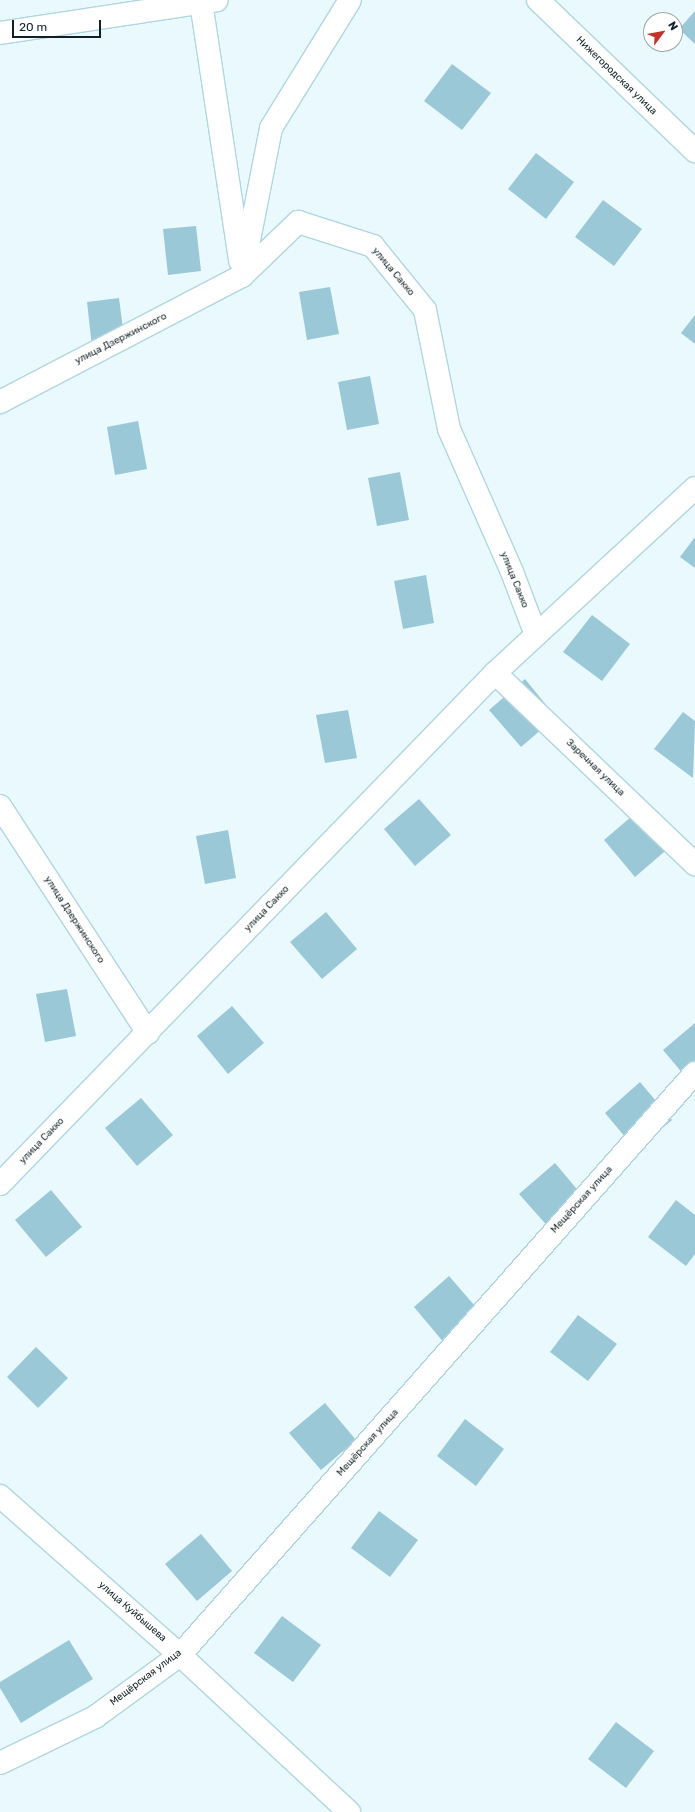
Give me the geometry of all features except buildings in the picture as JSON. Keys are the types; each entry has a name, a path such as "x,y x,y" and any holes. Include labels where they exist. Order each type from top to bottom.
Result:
{"street":[{"path":"242,276 271,128 350,0"},
{"name":"Нижегородская улица","path":"538,0 695,151"},
{"path":"0,33 209,1 242,276"},
{"name":"улица Сакко","path":"242,276 298,222 373,246 378,252 425,310 449,429 512,572 536,635"},
{"name":"улица Дзержинского","path":"0,402 242,276"},
{"name":"улица Сакко","path":"0,1184 148,1033 495,673 695,488"},
{"name":"Заречная улица","path":"495,673 695,864"},
{"name":"улица Дзержинского","path":"0,806 148,1033"},
{"name":"Мещёрская улица","path":"0,1763 95,1717 180,1655 695,1073"},
{"name":"улица Куйбышева","path":"0,1496 180,1655 349,1812"}]}
